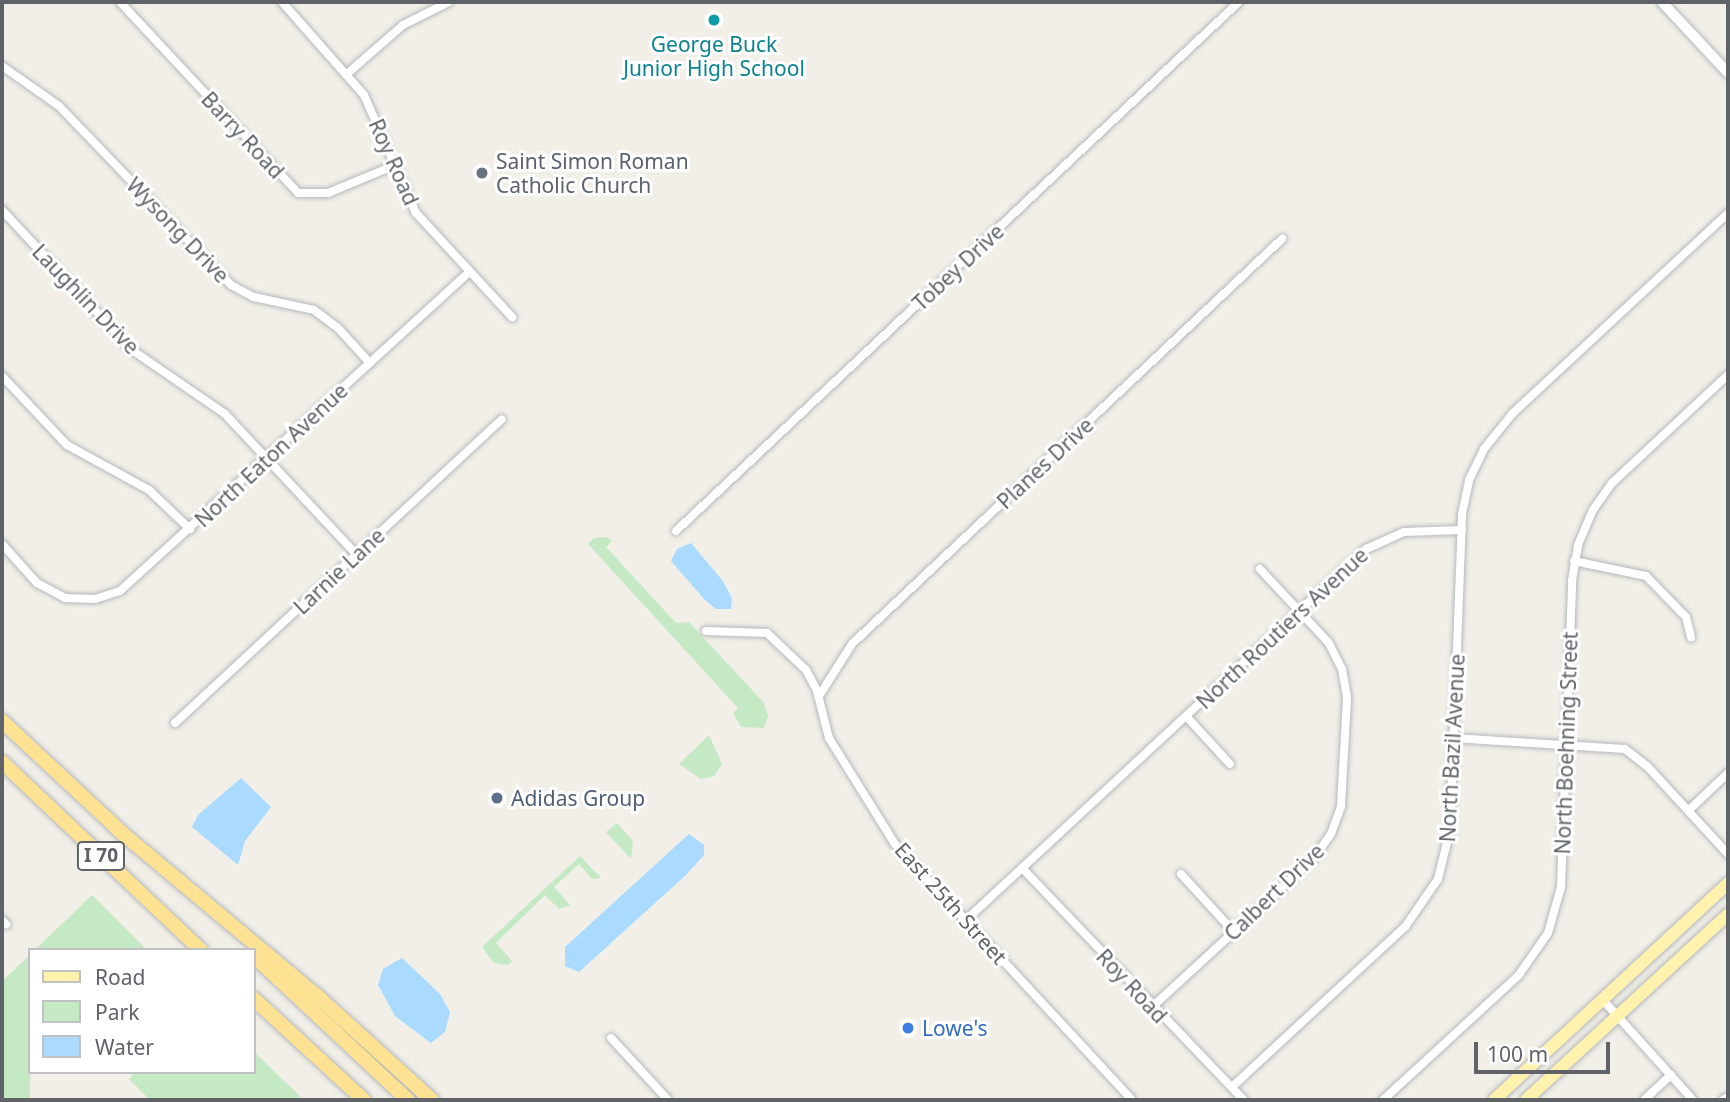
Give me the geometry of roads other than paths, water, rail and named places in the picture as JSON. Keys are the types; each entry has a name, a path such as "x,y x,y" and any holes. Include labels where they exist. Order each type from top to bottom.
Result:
{"highway":[{"name":"I 70","path":"2,721 245,948"},
{"name":"I 70","path":"2,762 199,948"},
{"path":"116,828 316,995 432,1100"},
{"path":"256,958 408,1100"},
{"path":"256,1002 350,1100"},
{"path":"256,1002 364,1100"}],"main road":[{"path":"1662,2 1728,73"},
{"path":"1494,1100 1728,883"},
{"path":"1526,1100 1728,914"}],"street":[{"name":"Barry Road","path":"120,2 298,194 328,193 393,166"},
{"name":"Roy Road","path":"282,2 348,73 368,103 393,166 416,213 512,317"},
{"path":"348,73 403,25 449,2"},
{"name":"Tobey Drive","path":"676,531 1240,2"},
{"name":"Wysong Drive","path":"2,66 40,89 72,117 231,285 254,297 314,310 338,328 370,363"},
{"name":"Laughlin Drive","path":"2,210 132,350 202,395 267,459 357,555"},
{"path":"1462,530 1472,472 1504,422 1728,213"},
{"name":"Planes Drive","path":"818,696 852,644 1282,239"},
{"name":"North Eaton Avenue","path":"2,544 37,583 57,594 86,600 116,593 267,459 469,272"},
{"name":"North Boehning Street","path":"1383,1100 1518,976 1546,937 1560,891 1574,561 1585,525 1607,490 1728,375"},
{"path":"2,376 67,445 149,490 190,529"},
{"name":"Larnie Lane","path":"175,723 502,419"},
{"name":"North Routiers Avenue","path":"966,920 1359,555 1384,538 1416,530 1462,530"},
{"name":"North Bazil Avenue","path":"1232,1087 1405,927 1427,901 1447,851 1462,530"},
{"path":"1574,561 1646,576 1686,617 1690,637"},
{"name":"Calbert Drive","path":"1151,1008 1317,855 1341,806 1346,685 1328,642 1260,569"},
{"name":"East 25th Street","path":"706,631 774,636 812,679 829,738 891,837 1132,1100"},
{"path":"1186,716 1230,764"},
{"path":"1453,738 1566,743 1625,749 1689,810 1728,854"},
{"path":"1689,810 1728,773"},
{"name":"Roy Road","path":"1022,868 1151,1008 1244,1100"},
{"path":"1181,874 1234,932"},
{"path":"1603,1000 1693,1100"},
{"path":"611,1038 668,1100"},
{"path":"1644,1100 1671,1076"},
{"path":"1723,1100 1728,1097"}],"water":[{"path":"691,543 722,580 732,598 731,609 716,609 671,561 677,549"},
{"path":"241,778 271,807 245,841 238,865 192,827 198,815"},
{"path":"689,834 704,845 704,855 686,875 579,972 565,966 565,947"},
{"path":"402,958 440,994 450,1012 445,1032 431,1043 395,1016 378,985 383,969"}],"place":[{"name":"George Buck Junior High School","path":"714,20"},
{"name":"Saint Simon Roman Catholic Church","path":"482,173"},
{"name":"Adidas Group","path":"497,798"},
{"name":"Lowe's","path":"908,1028"}]}
